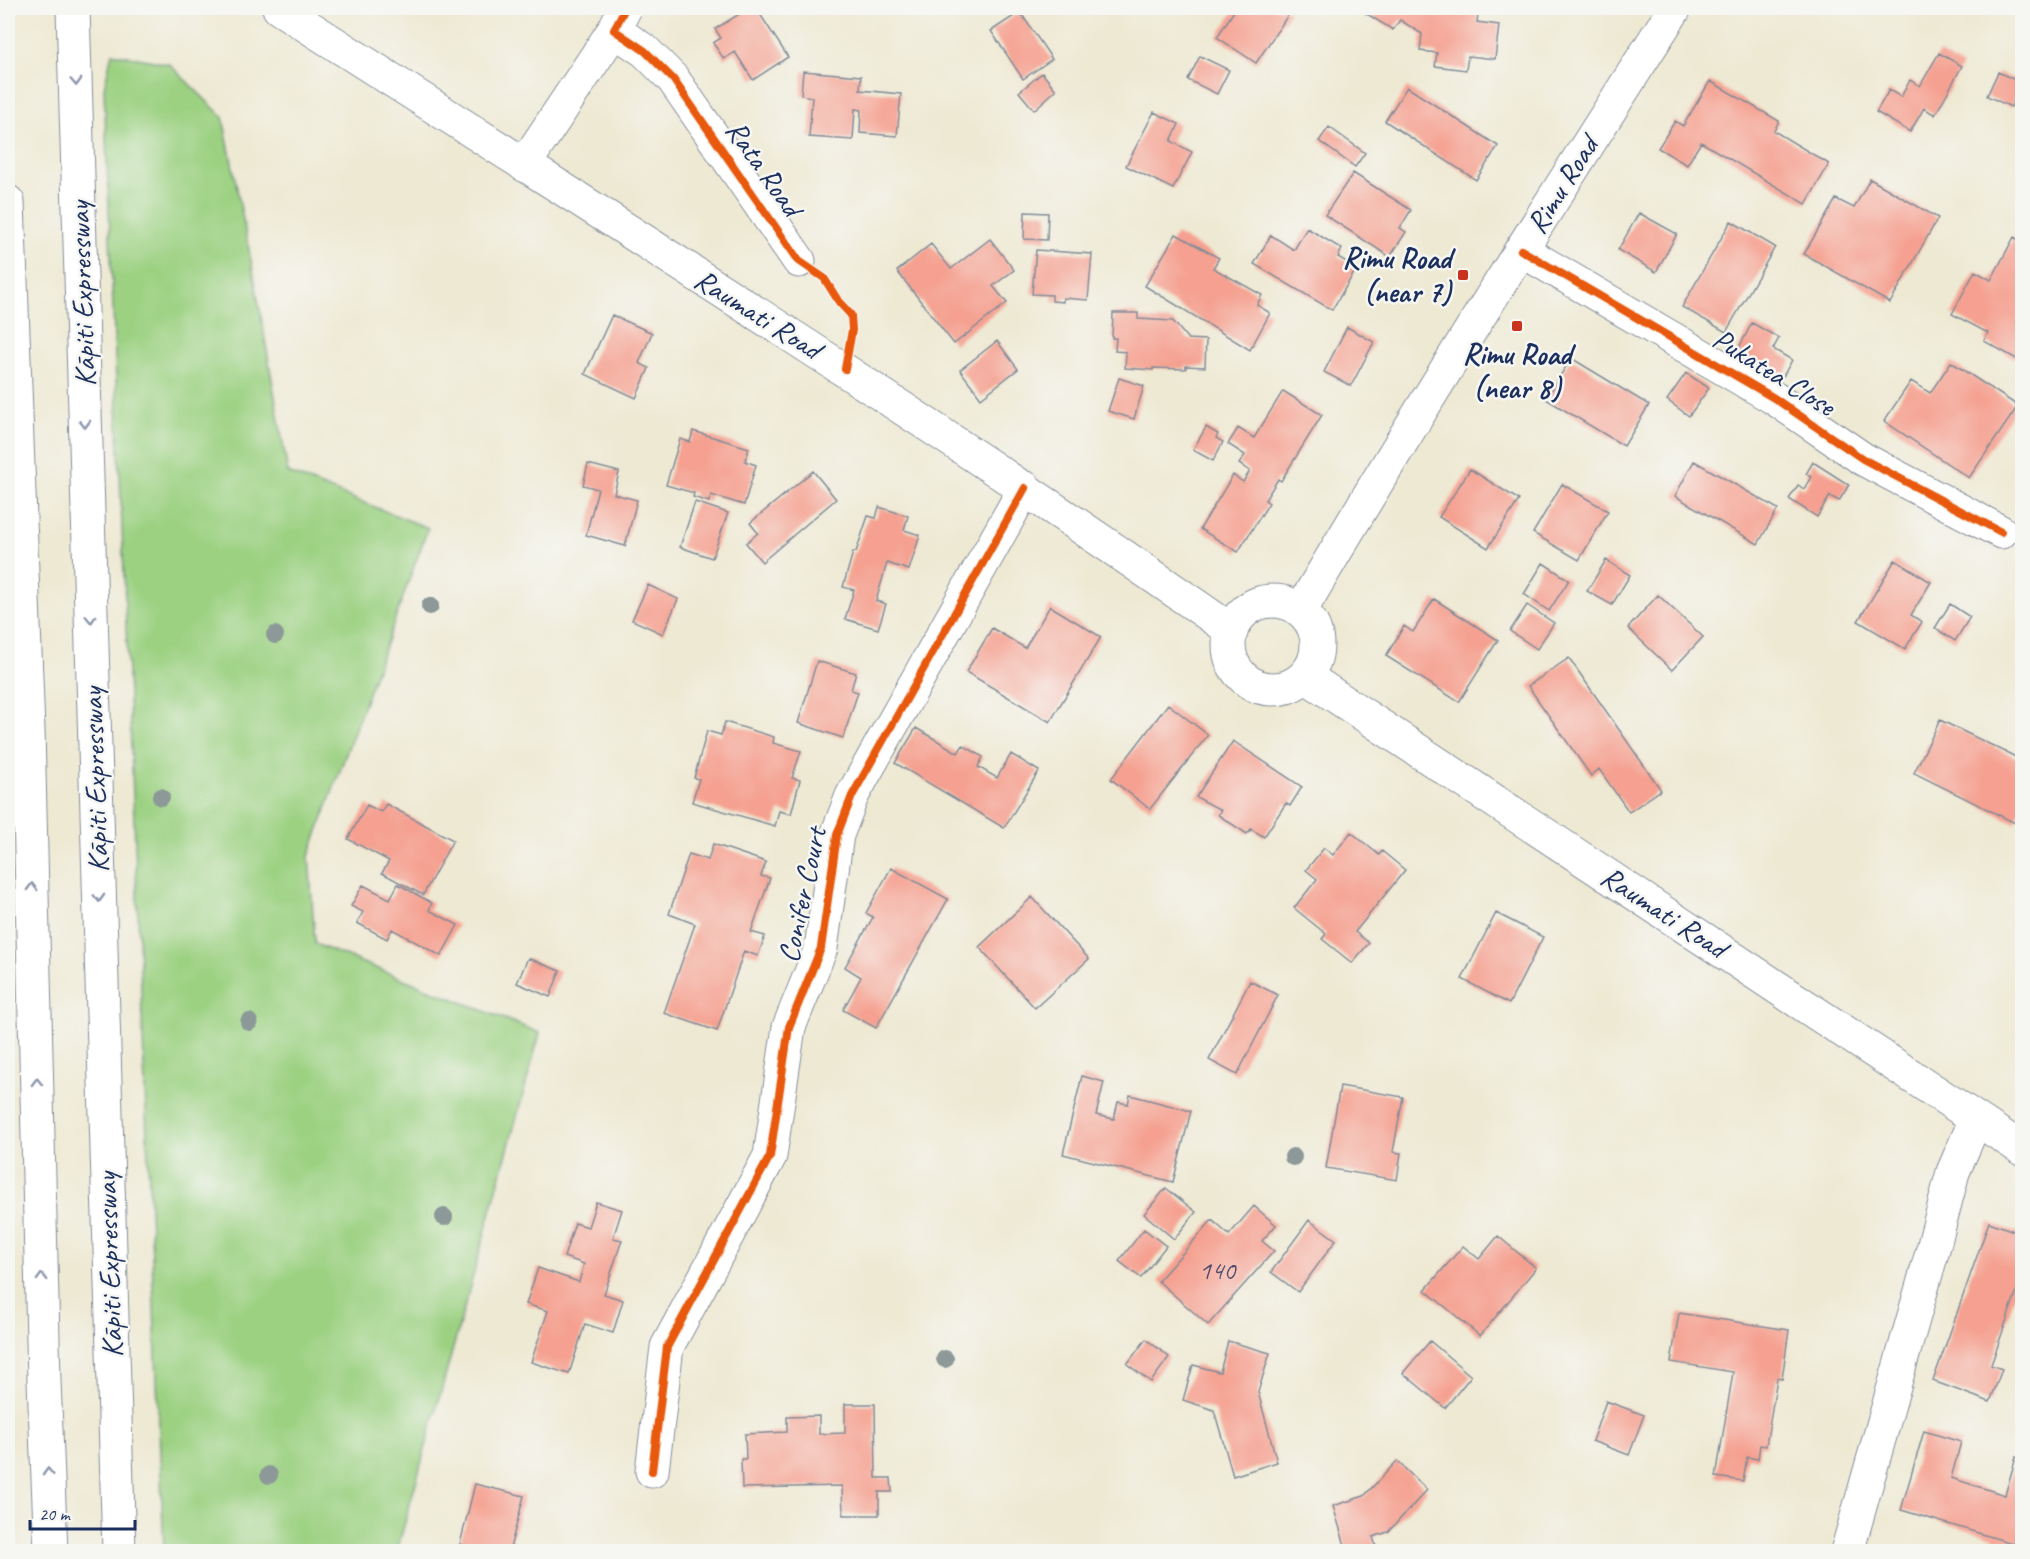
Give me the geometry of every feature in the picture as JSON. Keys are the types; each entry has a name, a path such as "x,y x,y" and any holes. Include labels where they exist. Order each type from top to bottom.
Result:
{"main road":[{"name":"Raumati Road","path":"279,8 845,369 1025,488 1231,630"},
{"name":"Rimu Road","path":"1302,610 1521,250 1675,8"},
{"name":"Kāpiti Expressway","path":"74,16 119,1551"},
{"name":"Rata Road","path":"524,165 619,19 645,51 673,79 799,261"},
{"path":"8,202 28,730 44,1382 51,1551"},
{"name":"Pukatea Close","path":"1521,250 1764,391 1863,459 2001,532"},
{"name":"Conifer Court","path":"652,1471 667,1347 770,1156 789,1027 821,948 837,835 852,796 1025,488"},
{"path":"1275,601 1289,604 1302,610 1313,624 1318,642 1315,660 1305,676 1293,685 1278,689 1263,688 1238,673 1231,659 1228,644 1231,630 1243,612 1262,602 1275,601"},
{"name":"Raumati Road","path":"1305,676 2022,1149"},
{"path":"1847,1551 1953,1172 1976,1119"}],"green space":[{"path":"112,53 169,64 223,117 255,281 288,473 428,528 309,856 315,944 540,1033 397,1551 164,1551 104,88"}],"building":[{"path":"749,8 756,8 788,57 753,80 735,52 724,59 713,43 721,38 715,29"},
{"path":"1236,8 1283,8 1290,12 1256,63 1217,37"},
{"path":"1357,8 1460,8 1459,12 1478,14 1477,22 1499,25 1495,59 1468,56 1466,70 1435,66 1437,53 1420,51 1422,34 1400,20 1393,30"},
{"path":"1020,12 1052,59 1023,79 991,31"},
{"path":"1939,53 1962,66 1935,115 1924,108 1910,132 1876,112 1889,90 1901,97 1910,80 1920,86"},
{"path":"1200,56 1229,70 1217,94 1188,80"},
{"path":"803,71 861,76 860,90 901,94 897,136 860,133 861,110 855,109 853,140 809,137 812,97 801,95"},
{"path":"1998,72 2022,83 2011,107 1987,96"},
{"path":"1042,73 1056,90 1034,110 1019,92"},
{"path":"1710,81 1779,121 1774,131 1829,164 1806,204 1701,142 1687,165 1658,148 1675,121 1683,126"},
{"path":"1407,87 1498,146 1476,180 1385,121"},
{"path":"1154,112 1179,124 1171,141 1192,152 1173,189 1126,166"},
{"path":"1329,127 1365,153 1355,167 1319,141"},
{"path":"1353,173 1411,210 1400,228 1406,232 1390,257 1325,215"},
{"path":"1870,179 1938,218 1890,303 1804,254 1836,199 1854,208"},
{"path":"1025,212 1048,213 1047,240 1024,239"},
{"path":"1639,213 1677,234 1656,272 1618,250"},
{"path":"1731,221 1775,247 1726,332 1682,307"},
{"path":"1307,228 1342,249 1338,257 1357,268 1332,310 1254,264 1271,235 1294,250"},
{"path":"1176,234 1219,258 1213,268 1262,295 1257,305 1270,313 1250,350 1145,286"},
{"path":"2014,237 2022,242 2022,362 1984,341 1988,333 1952,314 1975,271 1991,280"},
{"path":"990,239 1014,270 993,286 1007,303 954,344 897,271 931,244 951,269"},
{"path":"1036,250 1092,254 1088,300 1063,298 1063,302 1052,301 1052,295 1032,294"},
{"path":"1113,313 1138,313 1138,319 1173,321 1188,339 1206,340 1205,367 1186,366 1186,369 1153,368 1153,370 1125,368 1126,352 1115,351 1116,338 1112,338"},
{"path":"612,315 652,333 639,363 649,368 636,398 585,374"},
{"path":"1752,323 1779,338 1773,349 1792,360 1781,380 1735,355"},
{"path":"1347,327 1374,342 1351,386 1324,372"},
{"path":"997,341 1018,369 981,398 960,370"},
{"path":"1571,358 1649,405 1624,446 1546,399"},
{"path":"1951,362 2018,406 1969,478 1884,421 1911,381 1930,393"},
{"path":"1686,373 1709,388 1689,416 1667,400"},
{"path":"1119,378 1144,386 1134,419 1108,411"},
{"path":"1283,391 1322,415 1281,481 1278,479 1265,500 1269,503 1238,552 1200,529 1233,475 1243,482 1250,471 1239,464 1245,455 1228,444 1238,428 1254,438"},
{"path":"1206,427 1218,434 1216,438 1223,442 1213,461 1193,450"},
{"path":"693,431 749,448 745,461 756,465 744,505 711,495 709,502 693,497 694,493 666,485 680,439 690,442"},
{"path":"1694,461 1778,509 1758,544 1675,496"},
{"path":"1813,462 1849,485 1839,501 1830,496 1817,517 1789,499 1798,485 1804,489 1811,477 1806,474"},
{"path":"588,464 619,472 614,494 637,500 625,546 586,535 598,489 583,485"},
{"path":"1470,469 1519,500 1488,548 1439,517"},
{"path":"813,471 836,499 762,562 746,543 758,533 750,523"},
{"path":"1562,484 1608,511 1579,560 1533,533"},
{"path":"695,502 728,513 712,558 680,547"},
{"path":"879,507 908,516 904,530 920,535 909,570 887,563 876,601 886,604 878,629 845,619 854,590 843,587 853,552 856,552 868,516 876,518"},
{"path":"1606,560 1630,575 1612,605 1587,591"},
{"path":"1895,560 1931,582 1911,615 1922,622 1905,649 1858,621"},
{"path":"1543,563 1569,580 1549,611 1524,594"},
{"path":"648,585 678,599 663,634 632,620"},
{"path":"1658,595 1703,637 1672,670 1628,628"},
{"path":"1434,599 1498,640 1459,702 1386,656 1404,626 1413,632"},
{"path":"1950,604 1970,617 1955,641 1935,628"},
{"path":"1527,605 1554,623 1537,649 1510,631"},
{"path":"1050,606 1101,637 1050,722 966,672 992,628 1025,648"},
{"path":"1569,658 1661,790 1629,812 1599,769 1591,776 1528,686"},
{"path":"817,661 856,673 851,690 858,692 843,738 798,723"},
{"path":"1168,704 1208,735 1150,809 1111,779"},
{"path":"1940,720 2022,760 2022,808 2015,823 1914,773"},
{"path":"725,722 774,737 773,743 801,751 792,778 800,780 791,814 779,811 775,826 692,802 699,779 694,778 707,731 721,735"},
{"path":"916,728 958,753 963,745 983,757 978,767 997,778 1011,754 1039,771 1004,828 895,763"},
{"path":"1233,741 1302,787 1290,806 1286,803 1264,837 1251,829 1247,834 1218,815 1221,810 1196,797"},
{"path":"386,804 453,840 423,895 382,873 389,861 348,839 367,805 381,812"},
{"path":"1351,832 1379,855 1382,851 1405,870 1355,932 1369,943 1352,963 1322,939 1326,934 1294,908 1317,879 1306,870 1324,848 1333,855"},
{"path":"713,844 766,862 761,876 770,878 751,932 765,936 758,956 744,951 717,1031 664,1013 695,924 669,914 689,854 708,860"},
{"path":"891,868 948,899 876,1028 843,1010 861,977 845,967 873,917 866,913"},
{"path":"398,884 432,903 429,910 458,925 441,956 392,929 387,939 357,923 363,912 351,906 363,885 390,899"},
{"path":"1032,897 1089,959 1035,1008 979,947"},
{"path":"1496,913 1543,937 1509,1004 1462,979"},
{"path":"528,958 560,971 550,997 517,983"},
{"path":"1250,981 1278,995 1237,1075 1209,1060"},
{"path":"1082,1076 1104,1082 1096,1115 1114,1119 1118,1102 1128,1104 1130,1095 1191,1111 1173,1182 1063,1154"},
{"path":"1340,1086 1403,1097 1393,1152 1401,1153 1397,1180 1326,1168"},
{"path":"1166,1188 1196,1212 1174,1239 1144,1214"},
{"path":"596,1202 622,1210 613,1238 622,1240 604,1294 623,1300 613,1333 585,1324 569,1374 531,1362 548,1311 526,1304 538,1268 579,1282 584,1264 564,1257 575,1223 588,1227"},
{"path":"1254,1206 1276,1225 1262,1241 1274,1251 1208,1325 1158,1281 1212,1220 1229,1235"},
{"path":"1309,1220 1336,1240 1298,1292 1271,1272"},
{"path":"1989,1222 2022,1234 2022,1276 1991,1365 2002,1369 1990,1402 1933,1381"},
{"path":"1144,1229 1166,1246 1141,1278 1119,1261"},
{"path":"1498,1236 1536,1268 1480,1336 1425,1290 1463,1246 1479,1259"},
{"path":"1679,1313 1789,1330 1782,1379 1777,1378 1766,1446 1760,1445 1758,1459 1747,1457 1743,1481 1716,1477 1733,1372 1671,1362"},
{"path":"1146,1339 1169,1357 1151,1382 1127,1364"},
{"path":"1228,1341 1270,1353 1258,1392 1277,1462 1233,1476 1214,1410 1183,1400 1193,1365 1220,1372"},
{"path":"1430,1341 1471,1376 1445,1408 1403,1373"},
{"path":"1606,1401 1644,1415 1629,1455 1592,1441"},
{"path":"845,1404 875,1404 876,1478 891,1478 892,1492 879,1492 879,1515 843,1515 842,1486 742,1488 741,1459 746,1459 745,1434 787,1432 787,1417 819,1416 819,1434 845,1433"},
{"path":"1924,1431 1961,1442 1951,1478 2005,1495 2016,1457 2022,1459 2022,1546 1901,1510"},
{"path":"1397,1461 1427,1490 1388,1532 1373,1537 1378,1552 1347,1552 1333,1506 1364,1496"},
{"path":"475,1484 524,1496 509,1552 463,1552 465,1546 460,1544"}],"cycle path":[{"path":"625,8 614,30 645,51 673,79 799,261 824,278 839,302 851,315 852,330 845,369"},
{"path":"1521,250 1774,398 1863,459 2001,532"},
{"path":"652,1471 667,1347 770,1156 789,1027 821,948 837,835 852,796 1025,488"}],"place":[{"name":"Rimu Road (near 7)","path":"1463,275"},
{"name":"Rimu Road (near 8)","path":"1517,326"}]}
